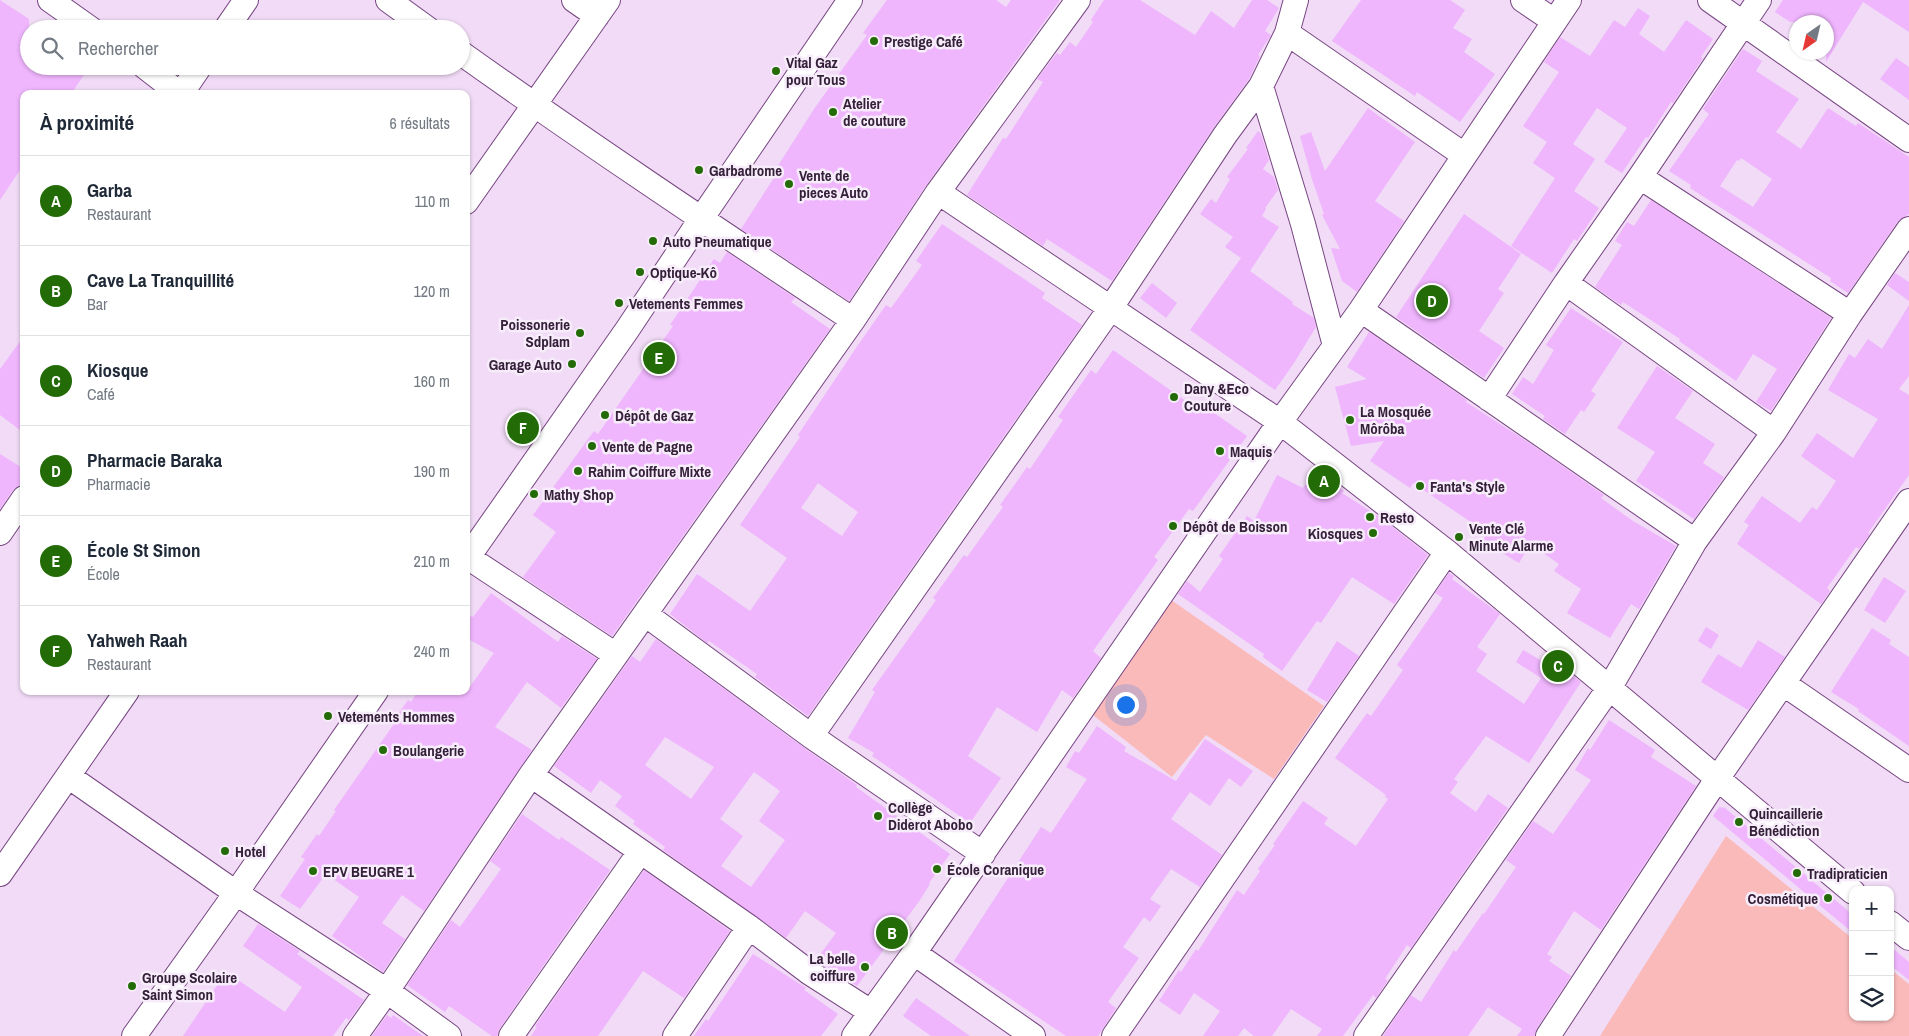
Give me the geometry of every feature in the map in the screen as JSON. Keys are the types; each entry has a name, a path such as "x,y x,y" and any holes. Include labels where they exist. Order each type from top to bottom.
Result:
{"street":[{"path":"50,0 78,20"},
{"path":"232,20 246,0"},
{"path":"388,0 416,20"},
{"path":"470,196 603,8 574,0"},
{"path":"470,554 627,330 700,218 850,0"},
{"path":"355,1036 531,775 853,320 938,192 1078,0"},
{"path":"811,736 1110,309 1225,135 1261,86 1286,33 1296,0"},
{"path":"1523,0 1554,21"},
{"path":"854,1036 914,954 1280,422 1361,310 1569,0"},
{"path":"1710,0 1744,22 1909,140"},
{"path":"1489,399 1566,282 1640,177 1759,0"},
{"path":"1286,33 1464,155"},
{"path":"470,59 700,218 853,320"},
{"path":"156,75 175,90"},
{"path":"183,90 194,75"},
{"path":"1261,86 1303,224 1334,346"},
{"path":"1640,177 1850,314"},
{"path":"938,192 1280,422 1447,552 1849,889"},
{"path":"1366,1036 1610,688 1695,541 1774,432 1850,314 1909,229"},
{"path":"1566,282 1774,432"},
{"path":"1361,310 1695,541"},
{"path":"0,533 20,504"},
{"path":"1548,1036 1717,779 1906,511"},
{"path":"1114,1036 1447,552"},
{"path":"470,560 616,655"},
{"path":"645,614 811,736 982,854"},
{"path":"1784,684 1909,770"},
{"path":"0,874 124,695"},
{"path":"134,1036 373,695"},
{"path":"531,775 749,927 810,973 871,1012"},
{"path":"68,776 236,893 387,991 449,1036"},
{"path":"512,1036 640,852"},
{"path":"1894,926 1909,938"},
{"path":"675,1036 749,927"},
{"path":"914,954 1033,1036"}],"shaded area":[{"path":"1161,593 1324,706 1274,779 1206,735 1172,777 1084,708"},
{"path":"1726,836 1849,936 1849,1021 1894,1021 1894,972 1909,984 1909,1036 1600,1036"}],"building":[{"path":"0,0 29,19 20,20 20,75 84,75 74,90 20,90 20,170 0,200"},
{"path":"887,0 996,0 1006,7 1011,0 1060,0 927,184 849,301 741,229 777,173 774,172 814,109 867,35 863,33"},
{"path":"1104,0 1140,0 1195,35 1211,11 1234,28 1252,0 1267,0 1279,8 1265,31 1271,35 1258,55 1260,56 1249,79 1214,127 1112,281 1047,239 1043,246 967,195 1003,138 1006,139 1043,82 1037,79 1057,53 1060,55 1070,42 1076,47 1093,22 1091,20"},
{"path":"1361,0 1450,0 1465,10 1453,28 1472,39 1464,52 1495,74 1460,122 1417,92 1415,96 1332,41"},
{"path":"1783,0 1909,0 1909,32 1863,2 1834,49 1834,15 1789,15 1789,21 1775,12"},
{"path":"1638,8 1650,16 1639,34 1664,52 1686,20 1713,39 1701,57 1703,58 1673,103 1671,102 1648,138 1646,137 1622,173 1604,162 1627,128 1597,108 1573,144 1595,159 1574,191 1599,208 1577,241 1574,239 1552,273 1511,246 1555,178 1533,163 1547,142 1523,126 1559,72 1544,62 1560,37 1590,56 1614,20 1625,27"},
{"path":"1743,49 1762,61 1756,71 1799,99 1776,132 1801,149 1828,108 1856,126 1858,123 1909,157 1909,214 1898,221 1848,293 1830,281 1831,278 1690,188 1691,185 1669,171 1709,114 1703,109","holes":["1741,158 1772,179 1753,207 1720,186 1737,160 1739,161"]},
{"path":"1896,58 1909,67 1909,100 1880,79"},
{"path":"1368,108 1415,142 1375,201 1404,221 1357,292 1342,281 1331,248 1340,249 1322,215 1324,214 1300,136 1311,132 1325,171"},
{"path":"1258,131 1261,134 1269,160 1263,169 1274,177 1278,190 1265,208 1262,216 1279,227 1250,271 1293,302 1292,304 1314,318 1316,327 1275,390 1190,330 1241,258 1225,247 1233,237 1200,214 1211,199 1216,203 1230,179 1227,177 1248,149 1246,148"},
{"path":"1651,200 1831,318 1771,411 1756,402 1777,369 1753,354 1736,381 1679,341 1680,339 1623,302 1621,305 1595,287 1622,245 1615,241 1627,222 1634,226"},
{"path":"1464,214 1521,254 1498,289 1504,293 1479,331 1504,348 1484,378 1396,317"},
{"path":"942,224 1045,293 1042,298 1082,325 808,716 755,677 757,674 709,641 707,643 670,614 697,574 750,611 787,558 740,525 886,305 891,308 922,265 916,261","holes":["818,483 858,512 842,536 801,508"]},
{"path":"727,252 795,298 791,302 830,329 612,636 523,577 556,532 533,515 594,431 598,434 673,326 670,325 714,259 720,263"},
{"path":"1895,273 1909,282 1909,301 1887,285"},
{"path":"1152,283 1177,303 1166,318 1140,298"},
{"path":"1909,305 1909,376 1899,389 1909,395 1909,475 1868,533 1870,534 1859,549 1856,547 1827,588 1830,591 1821,604 1737,544 1749,525 1744,522 1762,496 1800,523 1812,507 1817,510 1836,481 1801,456 1817,433 1853,458 1878,419 1828,390 1849,354 1855,358 1868,339 1882,349"},
{"path":"1571,308 1623,342 1591,391 1596,394 1584,412 1581,410 1565,434 1543,419 1545,416 1512,394 1523,377 1533,384 1554,350 1546,345"},
{"path":"1369,332 1467,400 1466,402 1604,495 1601,498 1633,521 1676,546 1639,609 1631,604 1610,638 1567,613 1581,589 1554,571 1559,564 1530,544 1519,563 1482,541 1487,533 1413,483 1410,488 1370,461 1384,441 1351,446 1335,387 1367,379 1347,367"},
{"path":"20,342 20,430 0,415 0,369"},
{"path":"1113,350 1203,413 1207,408 1247,436 1193,511 1189,509 1154,557 1158,560 1093,651 1101,658 1073,698 1062,690 1037,732 997,707 968,756 1001,778 970,823 872,756 874,753 848,738 875,692 872,690 936,600 933,598 964,555 967,557 1003,507 1000,505 1027,467 1030,469 1063,420 1058,417 1091,370 1096,374"},
{"path":"1657,366 1693,391 1675,418 1715,444 1703,463 1724,477 1694,519 1636,481 1655,452 1617,428"},
{"path":"0,454 20,466 20,485 13,490 0,509"},
{"path":"1316,470 1344,491 1342,493 1381,518 1428,555 1394,604 1352,577 1321,623 1317,621 1282,671 1263,657 1264,654 1178,594 1187,581 1200,592 1223,559 1219,556 1247,516 1254,521 1277,475 1303,488"},
{"path":"1449,573 1454,576 1452,579 1500,614 1477,647 1487,654 1476,671 1524,704 1541,678 1516,662 1523,650 1549,665 1552,659 1581,682 1529,763 1486,736 1454,779 1458,782 1450,793 1476,812 1488,794 1508,808 1411,948 1407,945 1385,979 1388,980 1376,998 1373,995 1343,1036 1317,1036 1322,1029 1291,1009 1272,1036 1254,1036 1244,1028 1238,1036 1203,1036 1220,1011 1194,993 1180,1015 1159,1001 1179,970 1181,972 1196,949 1198,951 1237,890 1244,895 1260,871 1258,869 1275,845 1273,844 1303,801 1328,818 1324,824 1356,846 1388,799 1385,797 1386,795 1335,758 1367,713 1371,716 1403,670 1397,665 1443,598 1435,593"},
{"path":"1884,577 1906,591 1885,623 1864,610"},
{"path":"491,593 558,642 562,636 597,659 561,708 527,682 495,727 532,750 424,911 402,895 382,923 405,939 383,972 332,936 359,897 326,874 300,909 280,896 305,859 301,857 317,834 319,836 336,811 334,810 396,721 394,720 408,700 411,702 415,695 470,695 470,687 494,653 470,640 470,618 473,617"},
{"path":"1706,627 1719,635 1711,649 1698,641"},
{"path":"1872,628 1891,640 1889,644 1909,657 1909,746 1858,711 1859,709 1831,692"},
{"path":"656,639 950,854 929,883 920,900 857,986 816,960 836,933 805,911 786,938 663,850 665,847 633,824 635,821 615,806 622,796 600,780 591,793 554,766 632,656 640,662","holes":["665,737 714,767 691,799 645,765","754,772 780,791 759,821 785,840 751,887 721,866 743,836 720,819"]},
{"path":"1758,640 1785,657 1748,710 1701,682 1718,654 1741,668"},
{"path":"1337,641 1359,656 1327,702 1307,690"},
{"path":"1609,720 1655,750 1651,757 1696,786 1601,930 1574,911 1547,954 1552,957 1549,961 1571,976 1537,1028 1534,1036 1517,1036 1522,1029 1488,1007 1468,1036 1383,1036 1411,995 1421,1002 1454,950 1456,952 1484,914 1516,867 1506,860 1533,821 1553,834 1591,780 1575,770 1588,748 1590,750"},
{"path":"1097,726 1126,747 1124,751 1176,781 1205,739 1253,771 1241,787 1229,778 1210,806 1190,792 1171,819 1222,855 1200,887 1171,869 1150,899 1161,906 1150,922 1144,917 1123,947 1139,958 1108,1002 1116,1008 1098,1036 1066,1036 954,961 1041,827 1051,833 1087,779 1066,767 1075,751 1079,753"},
{"path":"1719,807 1725,808 1849,912 1849,930 1713,816"},
{"path":"522,814 559,840 561,837 610,870 500,1028 497,1036 492,1036 449,1006 445,1012 407,985 451,920 460,927 501,869 490,861"},
{"path":"644,870 730,931 684,998 643,971 598,1036 531,1036 537,1027 535,1026"},
{"path":"258,924 300,951 297,954 364,1000 349,1020 346,1018 333,1036 183,1036 226,972 285,1012 302,987 243,946"},
{"path":"1894,949 1909,962 1909,980 1894,968"},
{"path":"753,954 806,988 804,990 838,1014 821,1036 694,1036 706,1019 708,1021"},
{"path":"916,998 970,1036 931,1036 903,1016"},
{"path":"387,1015 391,1018 393,1015 423,1036 372,1036"}],"place":[{"name":"Prestige Café","path":"874,41"},
{"name":"Vital Gaz pour Tous","path":"776,71"},
{"name":"Atelier de couture","path":"833,112"},
{"name":"Garbadrome","path":"699,170"},
{"name":"Vente de pieces Auto","path":"789,184"},
{"name":"Auto Pneumatique","path":"653,241"},
{"name":"Optique-Kô","path":"640,272"},
{"name":"Pharmacie Baraka","path":"1432,301"},
{"name":"Vetements Femmes","path":"619,303"},
{"name":"Poissonerie Sdplam","path":"580,333"},
{"name":"École St Simon","path":"659,358"},
{"name":"Garage Auto","path":"572,364"},
{"name":"Dany &Eco Couture","path":"1174,397"},
{"name":"Dépôt de Gaz","path":"605,415"},
{"name":"La Mosquée Môrôba","path":"1350,420"},
{"name":"Yahweh Raah","path":"523,428"},
{"name":"Vente de Pagne","path":"592,446"},
{"name":"Maquis","path":"1220,451"},
{"name":"Rahim Coiffure Mixte","path":"578,471"},
{"name":"Garba","path":"1324,481"},
{"name":"Fanta's Style","path":"1420,486"},
{"name":"Mathy Shop","path":"534,494"},
{"name":"Resto","path":"1370,517"},
{"name":"Dépôt de Boisson","path":"1173,526"},
{"name":"Kiosques","path":"1373,533"},
{"name":"Vente Clé Minute Alarme","path":"1459,537"},
{"name":"Kiosque","path":"1558,666"},
{"name":"Vetements Hommes","path":"328,716"},
{"name":"Boulangerie","path":"383,750"},
{"name":"Collège Diderot Abobo","path":"878,816"},
{"name":"Quincaillerie Bénédiction","path":"1739,822"},
{"name":"Hotel","path":"225,851"},
{"name":"École Coranique","path":"937,869"},
{"name":"EPV BEUGRE 1","path":"313,871"},
{"name":"Tradipraticien","path":"1797,873"},
{"name":"Cosmétique","path":"1828,898"},
{"name":"Cave La Tranquillité","path":"892,933"},
{"name":"La belle coiffure","path":"865,967"},
{"name":"Groupe Scolaire Saint Simon","path":"132,986"}]}
